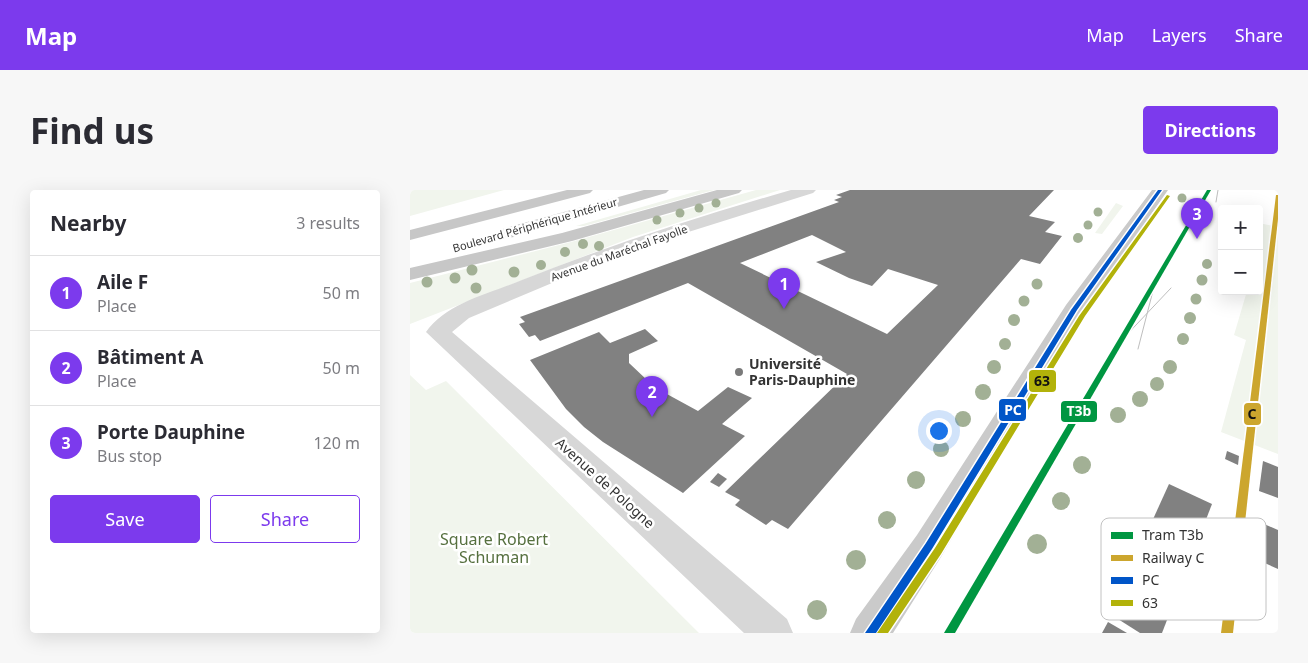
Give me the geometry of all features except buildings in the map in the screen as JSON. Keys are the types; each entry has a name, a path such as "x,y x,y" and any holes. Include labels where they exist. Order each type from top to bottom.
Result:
{"highway":[{"path":"410,223 524,190"},
{"path":"410,235 585,190"},
{"name":"Boulevard Périphérique Intérieur","path":"495,236 661,190"},
{"path":"410,274 566,237 734,190"},
{"name":"Boulevard Périphérique Intérieur","path":"410,260 476,242"}],"main road":[{"path":"870,633 929,546 1074,310 1160,190"}],"street":[{"name":"Avenue du Maréchal Fayolle","path":"438,332 461,313 633,245 808,190"},
{"name":"Avenue de Pologne","path":"438,332 773,633"}],"green space":[{"path":"410,190 504,190 410,216"},
{"path":"701,190 714,190 584,226 576,226"},
{"path":"756,190 780,190 633,237 410,324 410,283 571,242"},
{"path":"1116,203 1123,206 1102,234 1095,233"},
{"path":"1263,224 1278,227 1278,454 1221,432 1246,340 1234,335 1246,295 1263,295"},
{"name":"Square Robert Schuman","path":"410,375 426,390 446,381 699,633 410,633"}],"tram line":[{"name":"T3b","path":"949,633 1209,190"},
{"path":"1216,202 1218,190"},
{"path":"1147,313 1155,283"},
{"path":"1147,313 1171,288"},
{"path":"1119,343 1147,313"},
{"path":"1138,349 1147,313"}],"rail line":[{"name":"C","path":"1240,518 1278,196"},
{"name":"C","path":"1227,633 1229,620"}],"transit line":[{"name":"PC","path":"870,633 929,546 1074,310 1160,190"},
{"name":"63","path":"882,633 938,551 1082,316 1168,196"}],"place":[{"name":"Porte Dauphine","path":"1197,239"},
{"name":"Aile F","path":"784,309"},
{"name":"Université Paris-Dauphine","path":"739,372"},
{"name":"Bâtiment A","path":"652,417"}]}
